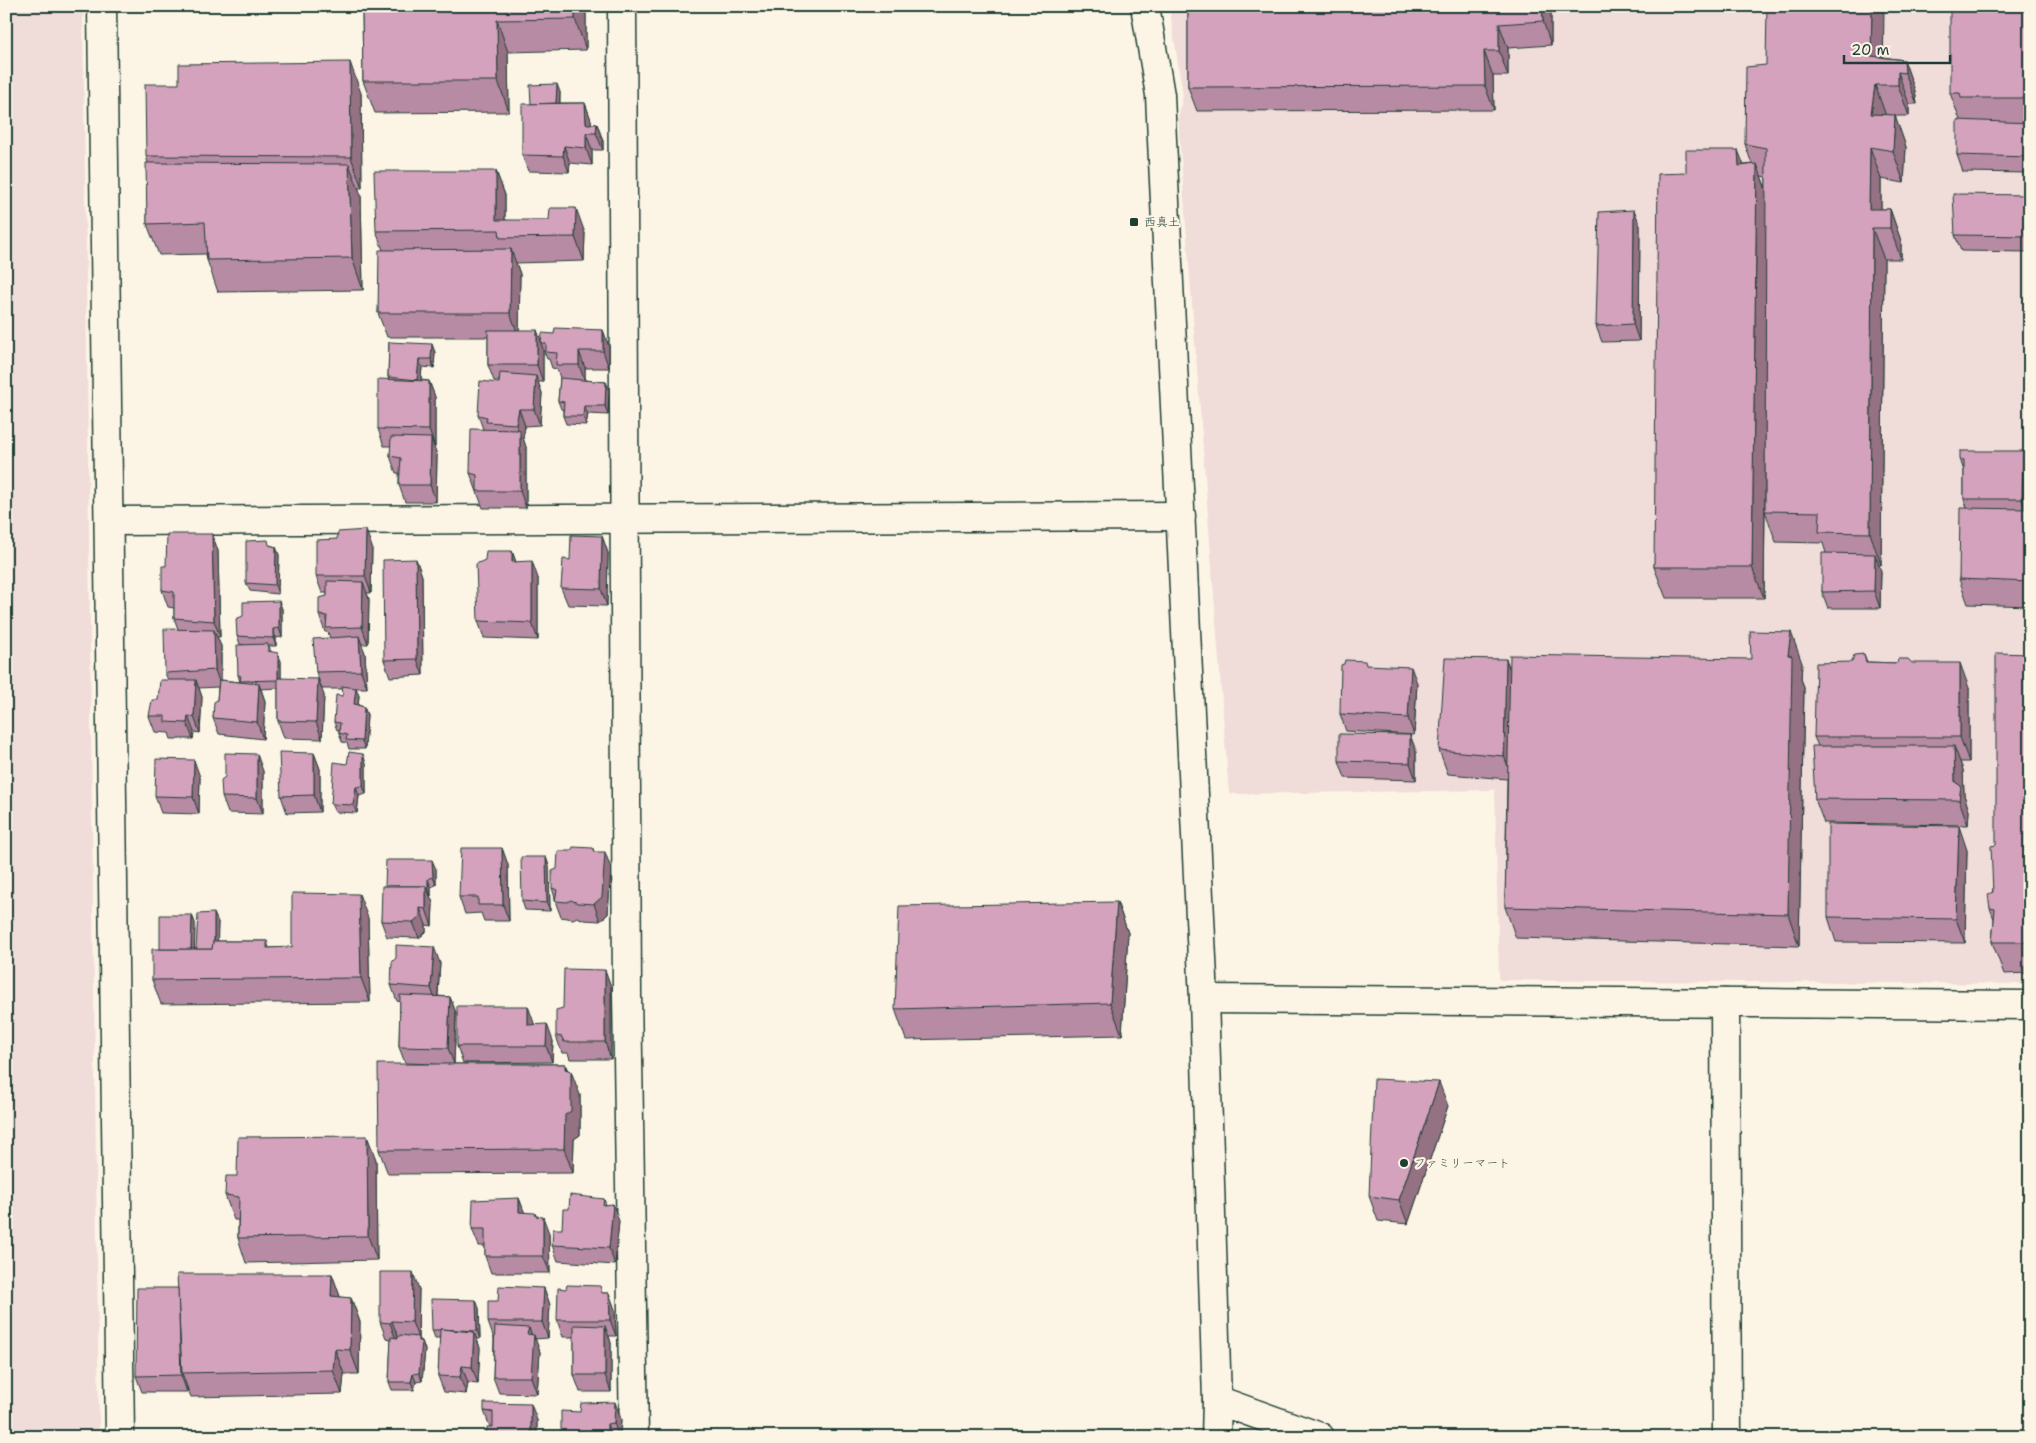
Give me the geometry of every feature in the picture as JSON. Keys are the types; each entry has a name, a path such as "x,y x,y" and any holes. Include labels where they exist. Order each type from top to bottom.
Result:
{"street":[{"path":"102,6 110,521 120,1437"},
{"path":"622,6 627,993 634,1437"},
{"path":"1145,6 1160,95 1181,516 1204,998 1217,1400 1216,1437"},
{"path":"110,521 1181,516"},
{"path":"1204,998 2030,1005"},
{"path":"1725,1003 1727,1437"},
{"path":"1217,1400 1320,1437"}],"shaded area":[{"path":"6,6 83,6 99,1437 6,1437"},
{"path":"1169,6 2030,6 2030,984 1499,980 1495,790 1229,794 1178,118 1183,95"}],"building":[{"path":"362,6 575,6 575,19 497,20 498,81 363,81"},
{"path":"1188,6 1542,6 1543,21 1499,24 1499,51 1484,51 1485,86 1188,87"},
{"path":"1767,6 1872,6 1871,56 1904,60 1905,73 1898,72 1898,85 1875,85 1871,114 1895,115 1893,151 1870,147 1869,209 1890,209 1890,228 1872,228 1870,533 1819,532 1820,512 1765,511 1766,148 1745,144 1746,67 1766,65"},
{"path":"1950,6 2030,6 2030,98 1961,98 1960,93 1950,93"},
{"path":"350,62 351,157 146,156 145,84 179,84 179,64"},
{"path":"557,84 556,103 531,104 530,85"},
{"path":"585,103 586,124 597,124 596,133 586,133 586,148 564,146 563,156 522,155 522,104"},
{"path":"1957,120 2030,123 2030,157 1957,155"},
{"path":"1686,150 1738,150 1739,166 1757,164 1752,567 1654,567 1658,174 1686,173"},
{"path":"146,163 349,164 352,258 207,260 205,222 147,224"},
{"path":"374,171 496,171 496,220 549,220 550,208 576,208 575,237 500,238 499,230 376,231"},
{"path":"1953,194 2030,195 2030,236 1955,235"},
{"path":"1634,210 1633,324 1596,326 1599,212"},
{"path":"511,249 510,313 378,313 379,250"},
{"path":"555,328 603,330 603,351 579,351 579,365 556,365 557,353 546,352 546,344 541,342 542,333 554,334"},
{"path":"488,330 537,330 537,365 488,365"},
{"path":"389,342 432,344 431,359 419,359 417,380 388,377"},
{"path":"500,373 536,376 534,409 519,409 516,424 486,422 487,417 478,415 480,381 499,383"},
{"path":"560,378 606,382 605,406 584,406 583,416 563,416 564,402 558,401"},
{"path":"378,379 429,381 429,430 378,429"},
{"path":"471,429 520,430 520,491 477,491 477,475 470,473"},
{"path":"391,437 431,438 430,485 399,485 401,458 390,456"},
{"path":"1960,451 2023,451 2022,499 1964,499 1964,460 1960,459"},
{"path":"1960,508 2030,509 2030,582 1959,579"},
{"path":"366,530 365,576 316,576 316,540 337,539 338,532"},
{"path":"167,534 212,534 214,621 174,618 174,592 162,590 162,566 166,566"},
{"path":"571,535 602,536 601,589 561,588 563,559 570,560"},
{"path":"268,540 269,545 276,547 275,585 246,583 246,541"},
{"path":"486,551 512,551 512,562 532,561 532,623 478,621 476,564 485,560"},
{"path":"1822,553 1875,554 1874,591 1822,592"},
{"path":"416,559 417,659 384,660 383,560"},
{"path":"327,581 363,582 362,627 326,628 327,616 319,615 319,598 327,596"},
{"path":"279,601 279,628 273,629 273,638 237,636 236,619 243,616 243,602"},
{"path":"164,629 214,630 215,670 165,673"},
{"path":"1750,631 1791,632 1788,655 1792,656 1788,914 1505,907 1510,655 1751,659"},
{"path":"359,636 361,671 316,672 313,639"},
{"path":"268,644 268,651 278,653 278,680 240,681 237,645"},
{"path":"1996,653 2030,654 2030,942 1992,942 1995,909 1990,908 1988,894 1993,892 1991,846 1996,845"},
{"path":"1864,654 1866,662 1897,663 1898,659 1908,659 1912,663 1960,663 1960,737 1814,737 1816,663 1852,662 1854,655"},
{"path":"1445,658 1506,659 1504,756 1439,750"},
{"path":"1345,660 1365,661 1366,665 1411,667 1408,718 1340,714 1341,665 1344,664"},
{"path":"278,678 318,679 316,722 278,721"},
{"path":"160,680 196,680 194,717 188,716 187,723 165,722 165,716 149,716 152,700 158,700"},
{"path":"219,680 259,684 257,722 213,718 214,702 217,700"},
{"path":"342,686 356,688 354,704 364,707 362,741 346,740 347,735 339,733 340,723 334,722 336,695 343,696"},
{"path":"1339,734 1410,735 1410,763 1339,761"},
{"path":"1812,746 1954,746 1955,782 1961,786 1959,800 1815,799"},
{"path":"279,752 314,753 314,795 281,796"},
{"path":"349,752 363,754 363,786 356,787 353,805 331,804 334,762 347,764"},
{"path":"225,753 257,754 257,798 222,797 221,780 225,777"},
{"path":"156,759 194,760 193,797 155,796"},
{"path":"1828,824 1959,826 1956,919 1828,917"},
{"path":"573,847 593,848 594,852 605,852 602,897 594,904 578,903 571,900 567,902 555,901 557,890 552,888 552,871 557,869 558,851 571,851"},
{"path":"461,848 502,848 503,905 478,905 478,897 459,897"},
{"path":"521,857 546,857 547,903 522,901"},
{"path":"386,860 432,860 433,877 428,879 428,888 426,886 385,886"},
{"path":"382,886 426,886 426,909 420,908 420,916 413,922 381,921"},
{"path":"292,893 359,894 361,978 152,980 152,949 212,949 213,941 267,941 267,948 292,947"},
{"path":"1117,902 1110,1003 895,1009 899,906"},
{"path":"214,913 214,941 212,949 196,949 198,914"},
{"path":"160,915 192,915 191,949 160,949"},
{"path":"396,945 434,947 431,988 391,985 392,962 396,958"},
{"path":"564,969 605,970 605,1042 564,1042 562,1037 556,1036 556,1010 563,1008"},
{"path":"400,995 450,997 448,1048 399,1047"},
{"path":"457,1006 528,1006 528,1025 547,1024 546,1046 457,1046"},
{"path":"378,1064 565,1064 565,1069 571,1071 571,1111 565,1115 564,1149 379,1150"},
{"path":"1374,1079 1439,1082 1399,1200 1369,1196"},
{"path":"367,1136 368,1236 238,1238 239,1197 225,1195 226,1176 237,1176 238,1137"},
{"path":"570,1195 604,1199 603,1205 613,1204 609,1248 552,1245 553,1229 562,1229 563,1209 569,1209"},
{"path":"519,1198 519,1212 535,1213 536,1216 543,1217 543,1256 485,1256 485,1229 472,1229 473,1200"},
{"path":"380,1272 413,1272 412,1322 380,1322"},
{"path":"177,1274 332,1274 331,1296 351,1298 350,1350 335,1349 333,1370 182,1373"},
{"path":"567,1285 600,1286 602,1293 609,1293 610,1320 557,1320 558,1288 566,1289"},
{"path":"499,1286 544,1288 542,1322 488,1322 488,1301 498,1301"},
{"path":"137,1288 178,1288 181,1375 136,1376"},
{"path":"431,1299 476,1300 477,1331 432,1330"},
{"path":"574,1325 605,1326 605,1375 574,1375"},
{"path":"495,1326 529,1328 527,1334 534,1335 531,1377 493,1377"},
{"path":"440,1329 474,1332 472,1367 462,1366 460,1377 438,1376"},
{"path":"400,1335 418,1337 418,1341 422,1341 419,1373 413,1374 411,1382 389,1382 391,1337 398,1338"},
{"path":"615,1402 614,1423 607,1424 607,1437 561,1437 561,1411 580,1412 581,1403"},
{"path":"484,1403 531,1404 531,1437 486,1437 487,1427 493,1427 493,1412 484,1411"}],"place":[{"name":"西真土","path":"1134,222"},
{"name":"ファミリーマート","path":"1404,1163"}]}
